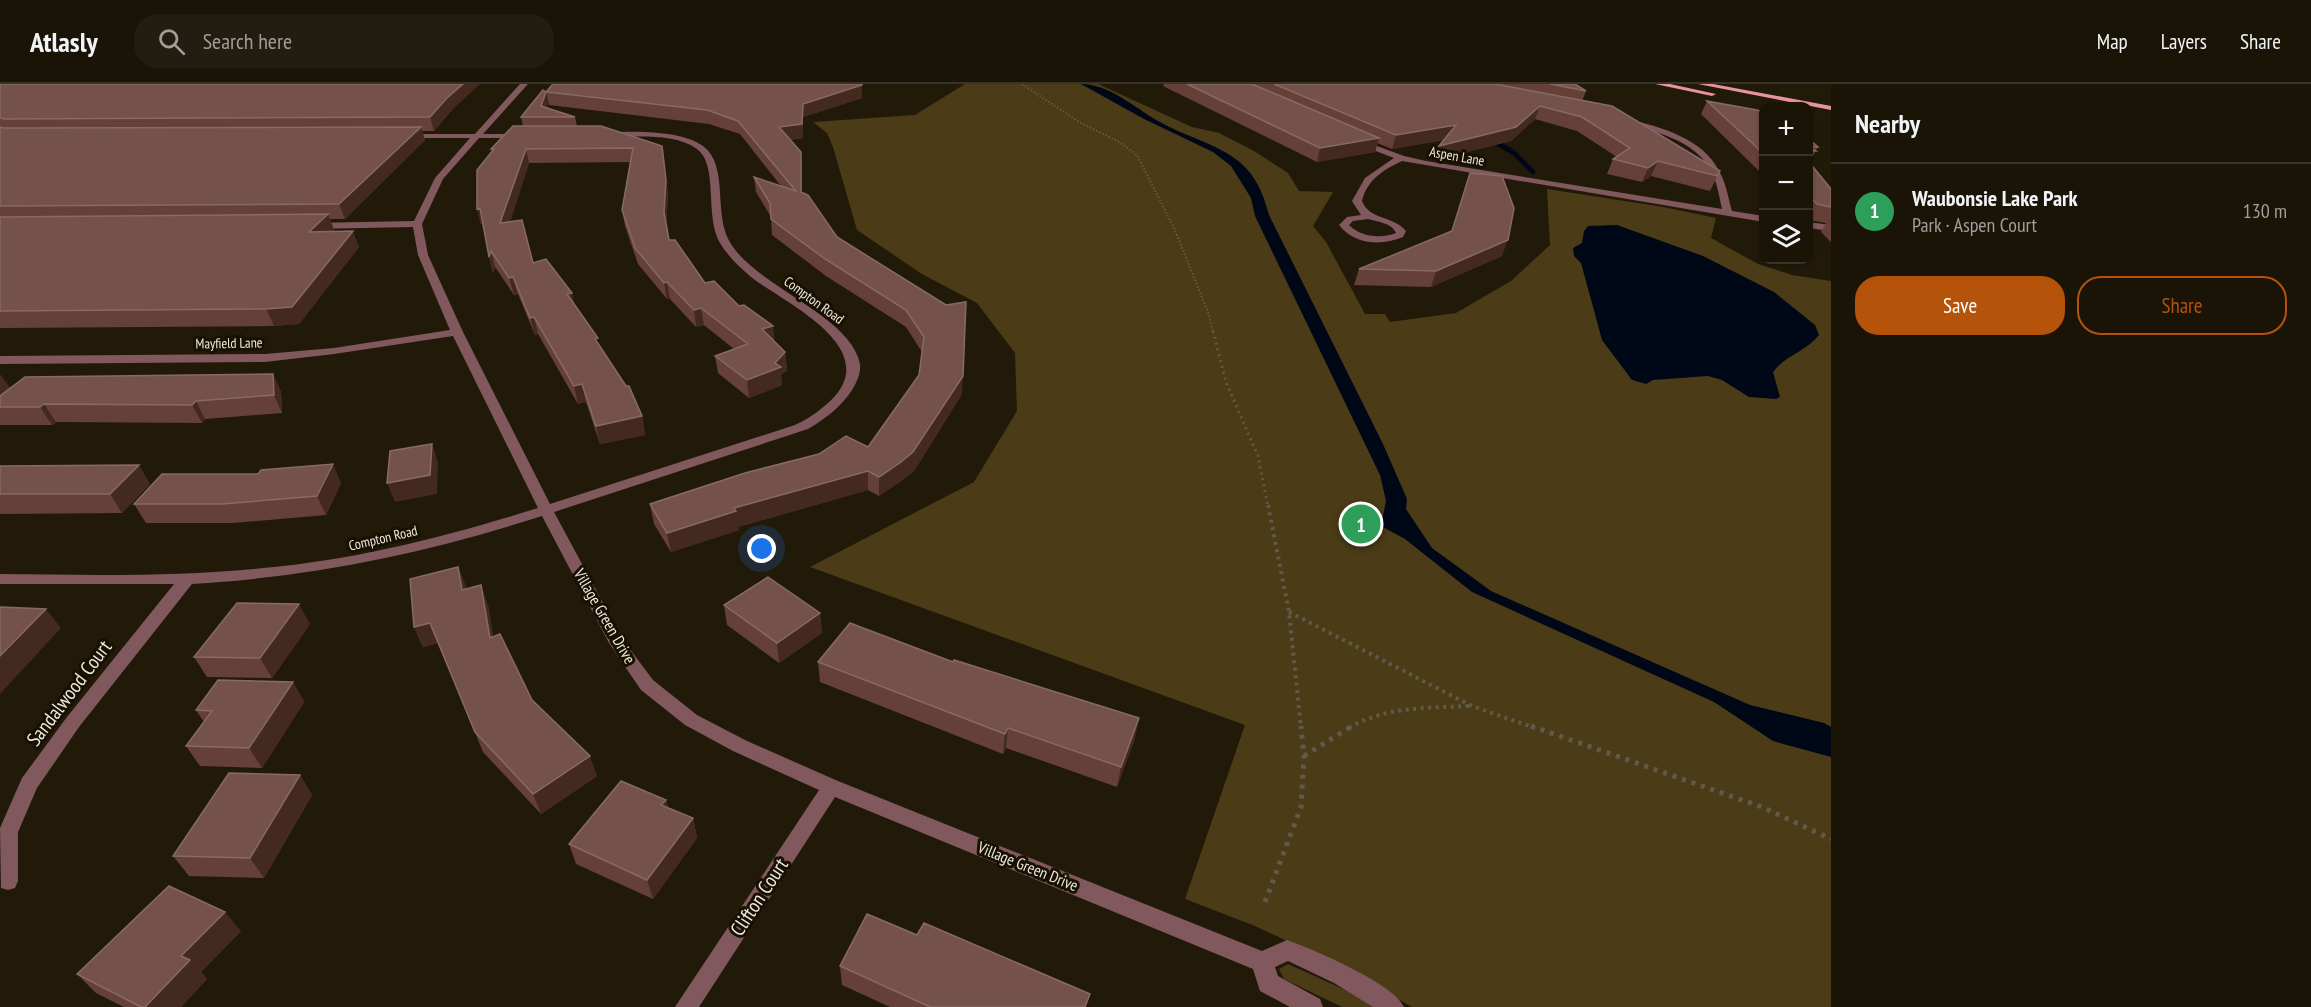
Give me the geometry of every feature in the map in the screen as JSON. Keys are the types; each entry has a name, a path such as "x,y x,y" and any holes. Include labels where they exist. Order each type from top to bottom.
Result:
{"main road":[{"path":"1659,84 1759,102"},
{"path":"1702,84 1831,108"},
{"path":"1813,113 1831,116"}],"street":[{"path":"303,226 417,224 439,178 524,84"},
{"path":"1617,118 1670,136 1696,150 1714,169 1728,214"},
{"name":"Compton Road","path":"0,579 186,580 275,573 364,559 546,511 804,426 832,405 845,392 854,372 850,350 825,325 752,273 728,247 716,221 710,157 699,146 655,136 601,135"},
{"path":"397,136 533,136"},
{"name":"Aspen Lane","path":"1350,137 1401,158 1488,176 1759,218"},
{"path":"1367,217 1350,219 1344,225 1348,231 1366,238 1385,239 1400,235 1401,231 1391,223 1367,217 1359,207 1358,195 1376,172 1401,158"},
{"name":"Village Green Drive","path":"417,224 429,272 546,511 617,644 647,685 691,720 740,746 831,787 1263,962"},
{"path":"1813,226 1831,228"},
{"name":"Mayfield Lane","path":"0,360 265,358 334,351 457,332"},
{"name":"Sandalwood Court","path":"8,881 8,832 29,784 73,722 186,580"},
{"name":"Clifton Court","path":"686,1007 831,787"},
{"path":"1312,1007 1268,983 1263,962 1287,950 1317,962 1359,984 1393,1007"}],"path":[{"path":"1022,84 1079,122 1119,142 1137,155 1174,228 1208,312 1226,382 1258,456 1290,612 1304,756 1301,807 1264,902"},
{"path":"1290,612 1472,706 1762,807 1831,839"},
{"path":"1304,756 1362,720 1398,710 1472,706"}],"shaded area":[{"path":"965,84 1098,84 1192,127 1219,133 1254,151 1288,173 1299,191 1333,192 1313,226 1326,242 1365,314 1385,314 1390,322 1456,313 1511,281 1550,245 1547,189 1663,207 1716,218 1711,238 1758,264 1792,275 1831,281 1831,1007 1412,1007 1328,960 1255,926 1185,899 1245,725 810,567 974,482 1017,411 1015,353 977,303 922,274 857,230 833,147 827,133 813,122 915,115"},
{"path":"1288,964 1352,993 1376,1007 1342,1007 1284,979 1279,969"}],"water":[{"path":"1081,84 1101,88 1121,97 1158,121 1228,154 1249,172 1258,185 1269,215 1383,444 1407,499 1406,509 1432,548 1491,591 1750,705 1824,723 1831,727 1831,757 1773,741 1714,702 1472,592 1405,539 1381,526 1386,501 1380,475 1255,216 1251,198 1231,166 1213,152 1144,119"},
{"path":"1617,225 1703,256 1774,292 1815,325 1819,335 1814,341 1784,361 1773,372 1780,397 1776,399 1749,397 1722,380 1708,376 1653,380 1646,384 1632,380 1602,340 1581,263 1574,256 1573,248 1582,243 1584,231 1588,226"}],"building":[{"path":"0,84 463,84 430,117 4,119 0,118"},
{"path":"553,84 862,84 803,104 802,124 779,127 801,152 801,192 808,195 837,237 946,305 966,302 963,376 913,452 879,477 868,471 734,508 736,511 667,533 650,504 745,473 819,454 846,436 868,447 919,375 924,337 906,310 825,259 771,219 770,203 754,177 796,191 738,121 707,110 546,92"},
{"path":"1187,84 1252,84 1379,138 1320,148"},
{"path":"1274,84 1495,84 1612,106 1720,171 1717,176 1658,161 1648,168 1613,159 1630,148 1582,117 1540,106 1516,127 1439,146 1456,125 1396,135"},
{"path":"1550,84 1575,84 1586,91"},
{"path":"543,90 546,92 541,106 575,117 521,117"},
{"path":"1707,101 1759,111 1759,149"},
{"path":"513,126 601,126 662,146 666,180 664,212 669,240 675,240 705,283 714,281 739,306 744,305 773,326 762,329 785,352 775,363 781,367 747,380 715,356 748,344 701,308 694,310 667,282 664,283 635,248 622,210 633,148 526,149 500,223 522,220 533,263 546,259 572,293 567,294 598,338 595,339 626,386 629,386 642,416 596,426 582,384 574,386 534,317 530,318 513,277 509,278 491,251 489,257 480,208 477,209 477,170 494,149 491,149"},
{"path":"0,127 421,127 339,204 0,206"},
{"path":"1813,167 1831,189 1831,207 1817,204 1813,200"},
{"path":"1470,173 1502,176 1514,208 1508,240 1436,271 1359,269 1452,231"},
{"path":"328,214 309,232 353,231 292,307 0,311 0,217"},
{"path":"273,374 274,395 196,401 192,405 44,404 40,407 0,407 0,396 25,377"},
{"path":"432,444 430,475 387,483 390,451"},
{"path":"333,464 317,496 223,504 134,504 162,474 258,474 261,470"},
{"path":"139,465 110,494 0,494 0,466"},
{"path":"458,567 462,590 481,585 490,638 500,634 532,700 590,756 533,794 475,732 430,623 414,627 410,579"},
{"path":"768,577 820,613 777,643 724,605"},
{"path":"237,603 299,604 260,658 194,657"},
{"path":"0,607 46,609 0,656"},
{"path":"850,623 953,662 954,660 1139,718 1121,767 1008,728 1005,734 818,662"},
{"path":"218,680 293,682 249,748 186,746 212,711 196,710"},
{"path":"229,773 300,775 250,858 173,856"},
{"path":"621,781 666,800 661,805 693,818 647,880 569,844"},
{"path":"169,886 225,912 181,956 190,960 145,1007 77,974"},
{"path":"867,914 917,935 924,923 1090,994 1085,1007 930,1007 840,966"}],"waterway":[{"path":"1489,138 1514,153 1533,172"}],"place":[{"name":"Waubonsie Lake Park","path":"1361,524"}]}
